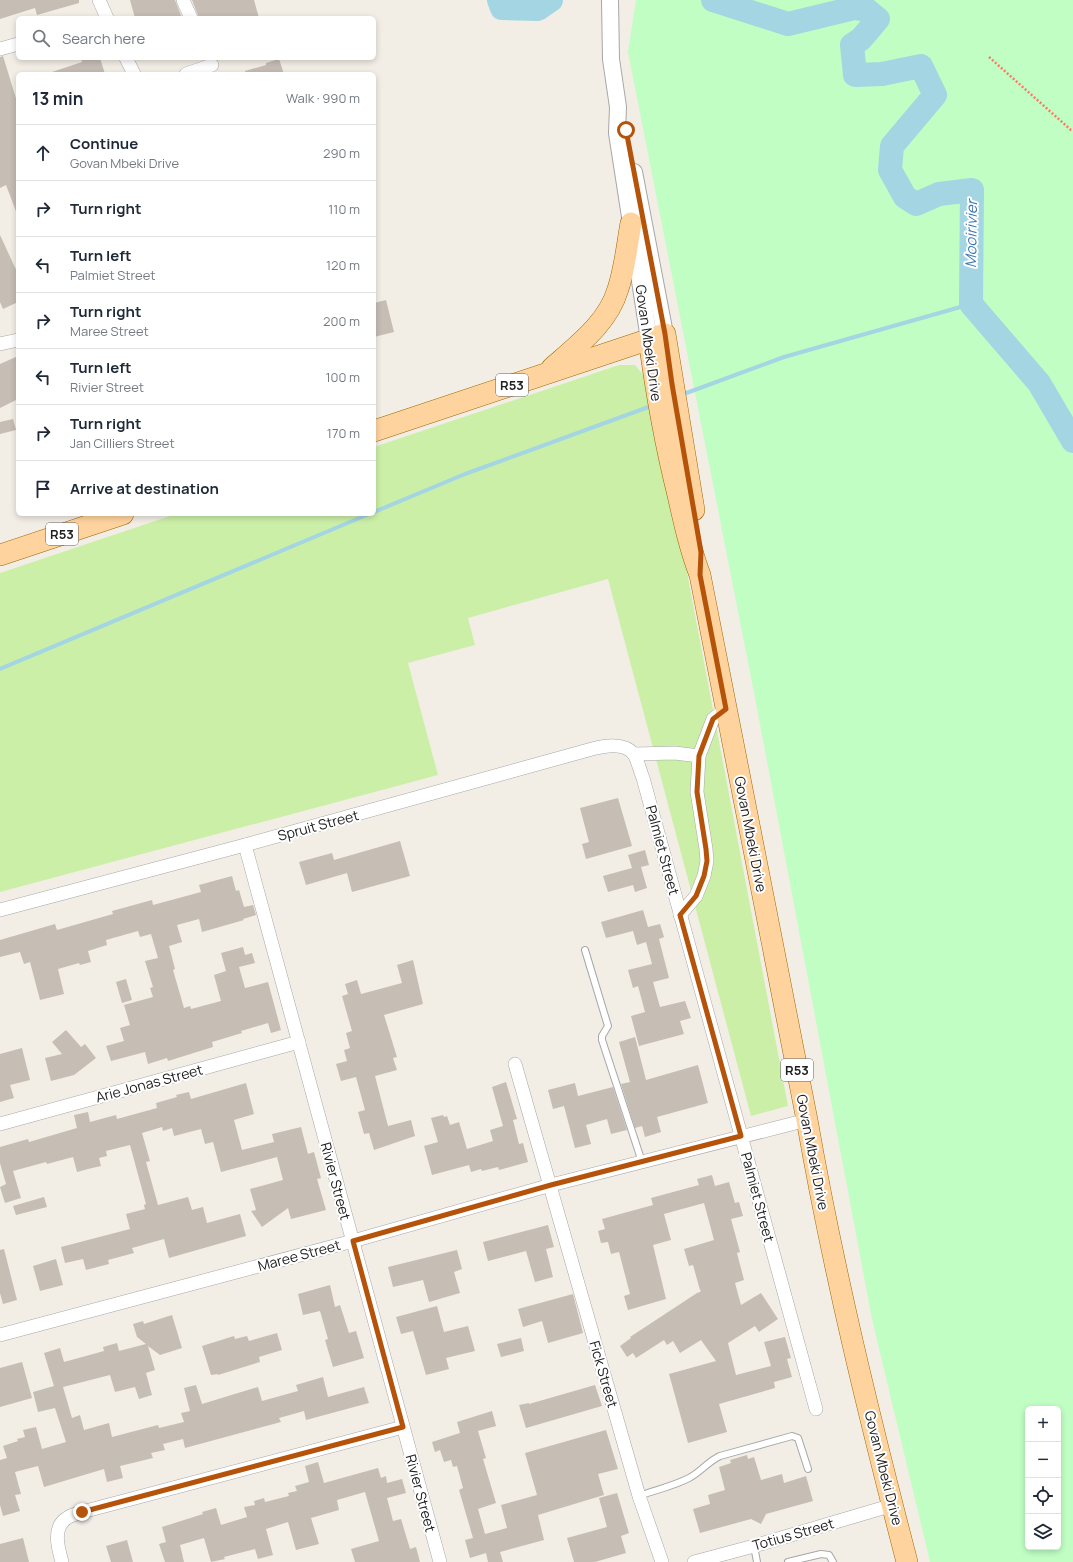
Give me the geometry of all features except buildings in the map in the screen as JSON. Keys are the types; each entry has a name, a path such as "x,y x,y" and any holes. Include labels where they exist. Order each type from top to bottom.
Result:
{"main road":[{"path":"544,375 591,334 608,311 618,290 631,223"},
{"name":"R53","path":"376,430 657,336"},
{"name":"Govan Mbeki Drive","path":"657,336 692,554 700,575 807,1120 819,1190 837,1275 907,1562"},
{"name":"R53","path":"0,555 117,516"}],"street":[{"path":"99,0 106,16"},
{"path":"184,0 190,16"},
{"name":"Govan Mbeki Drive","path":"610,0 611,59 618,107 617,133 631,223 657,336"},
{"path":"0,49 16,45"},
{"path":"127,60 133,72"},
{"path":"192,72 212,66"},
{"name":"Govan Mbeki Drive","path":"618,107 626,130 657,336"},
{"path":"0,344 16,340"},
{"path":"680,915 696,896 704,876 707,861 697,792 699,756 713,719 726,709"},
{"name":"Spruit Street","path":"0,910 245,846 603,747 626,747 634,754"},
{"path":"634,754 675,754 699,756"},
{"name":"Palmiet Street","path":"634,754 643,778 816,1409"},
{"name":"Rivier Street","path":"245,846 440,1562"},
{"name":"Arie Jonas Street","path":"0,1124 299,1042"},
{"name":"Fick Street","path":"515,1064 551,1185 639,1496 662,1562"},
{"name":"Maree Street","path":"0,1335 353,1241 551,1185 807,1120"},
{"path":"62,1562 58,1545 58,1533 60,1525 66,1518 82,1512 403,1427"},
{"name":"Totius Street","path":"694,1562 893,1505"}],"lane":[{"path":"585,950 608,1026 602,1036 602,1040 642,1162"},
{"path":"639,1496 688,1479 710,1461 720,1456 792,1436 798,1438 808,1469"},
{"path":"754,1546 757,1562"},
{"path":"788,1562 821,1554 829,1555 833,1562"}],"path":[{"path":"990,57 1071,130 1073,130"}],"green space":[{"path":"636,0 1073,0 1073,1562 930,1562 872,1319 756,703 628,52"},
{"path":"619,365 635,365 646,378 675,509 788,1106 751,1116 608,579 468,618 475,645 408,663 438,775 0,892 0,573 170,516 376,516 376,446"}],"waterway":[{"name":"Mooirivier","path":"499,0 502,8 538,9 551,0"},
{"name":"Mooirivier","path":"713,0 788,24 854,8 867,10 878,19 861,39 852,45 855,75 882,74 921,66 935,95 892,146 890,170 905,197 916,204 939,194 972,190 971,304 1039,383 1073,441"},
{"path":"681,395 784,357 971,304"},
{"path":"376,511 465,474 654,405"},
{"path":"0,669 364,516"}],"route":[{"path":"82,1512 403,1427 353,1241 551,1185 741,1136 680,915 696,896 704,876 707,861 697,792 699,756 713,719 726,709 700,575 701,552 672,384 665,334 626,130"}]}
